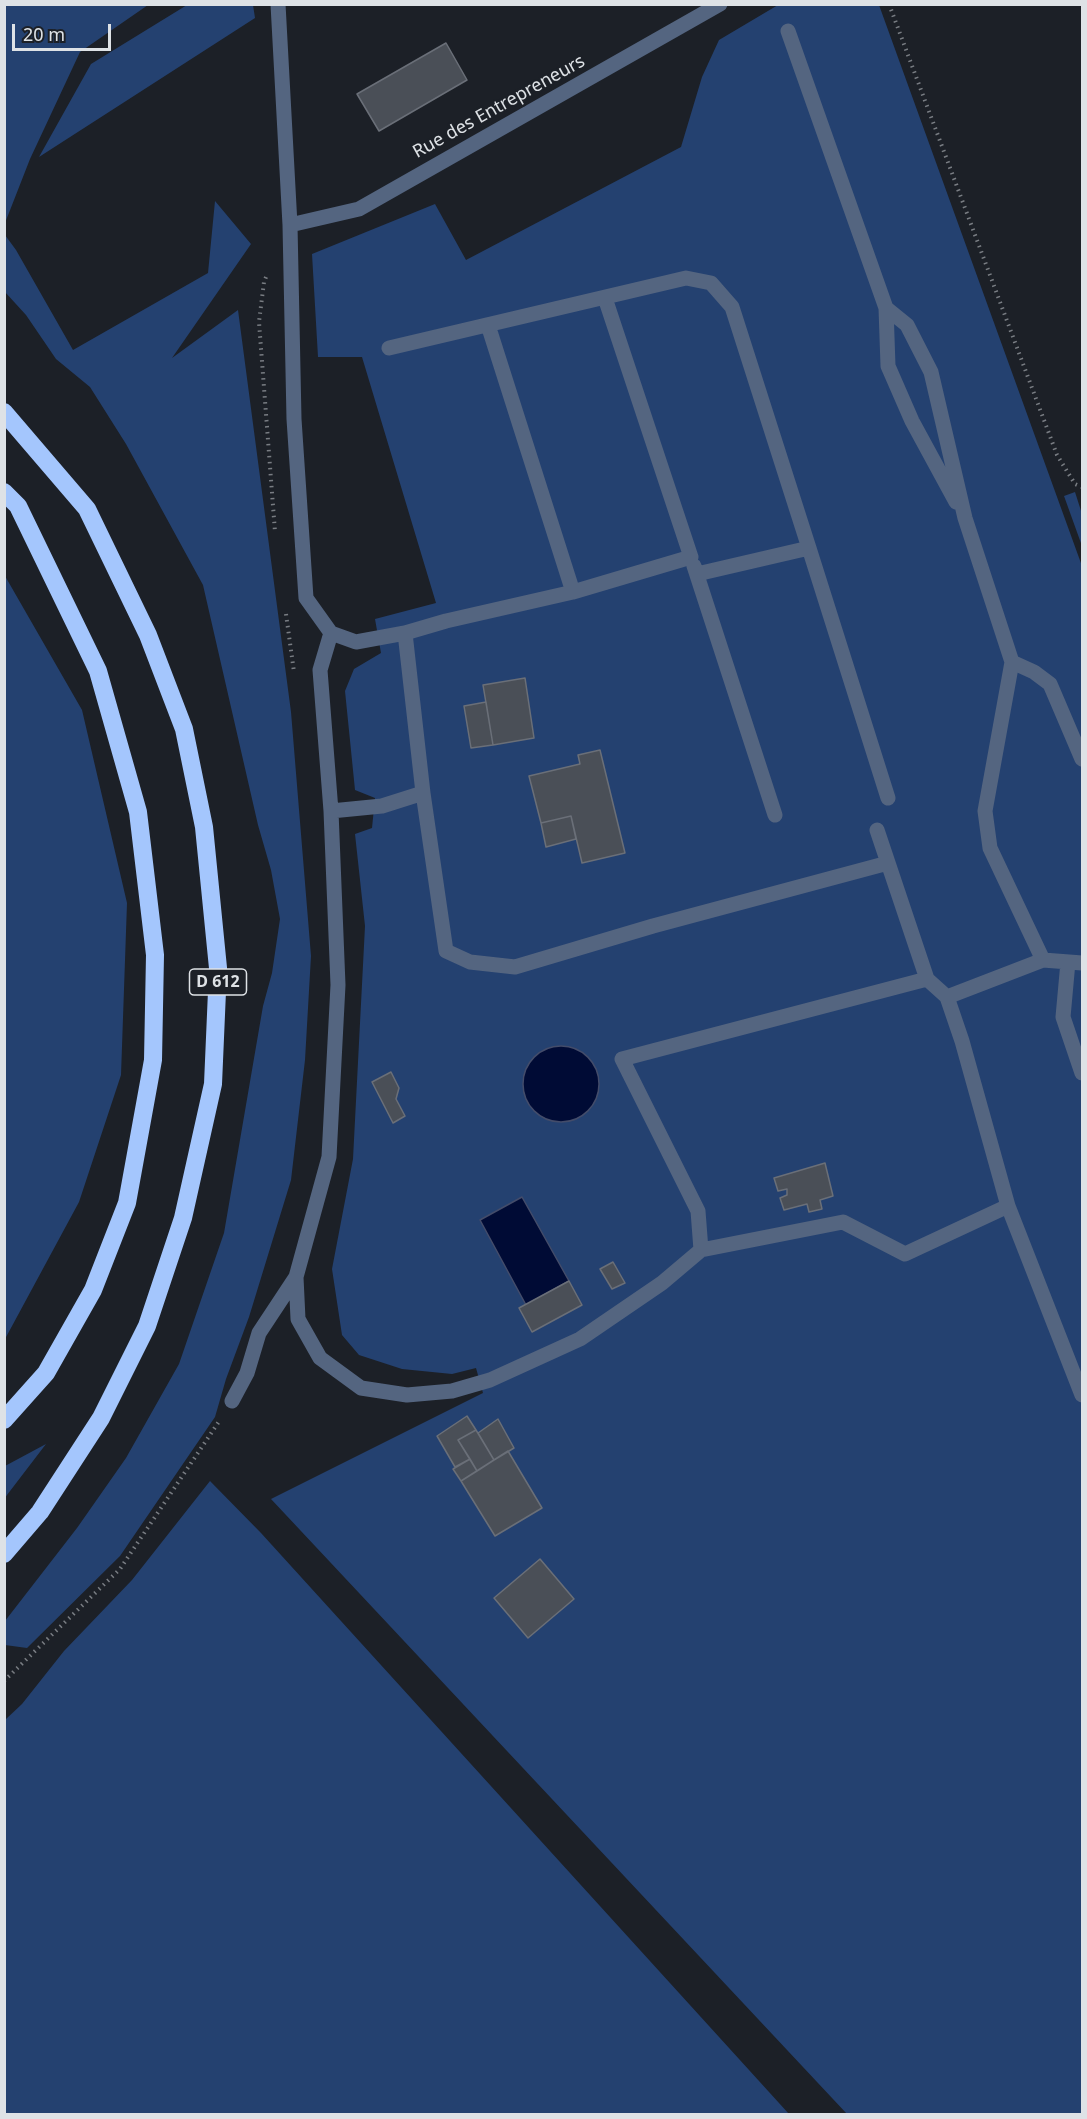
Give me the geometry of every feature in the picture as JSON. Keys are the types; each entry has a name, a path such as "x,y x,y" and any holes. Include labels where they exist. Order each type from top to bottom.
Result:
{"highway":[{"name":"D 612","path":"4,412 87,509 148,635 184,729 204,827 218,969 213,1084 183,1218 147,1326 101,1418 40,1512 4,1554"},
{"path":"4,492 18,506 98,671 138,812 155,955 153,1060 127,1203 93,1290 46,1373 4,1420"}],"street":[{"path":"278,4 290,225 294,419 306,598 331,633 356,642 405,633 446,621 573,592 691,557"},
{"name":"Rue des Entrepreneurs","path":"290,225 359,209 720,4"},
{"path":"788,32 886,308 888,366 912,422 965,518"},
{"path":"390,348 686,278 711,283 732,307 888,798"},
{"path":"605,298 775,815"},
{"path":"886,308 907,325 931,372 965,518 1012,662 985,811 990,848 1043,960"},
{"path":"488,325 573,592"},
{"path":"697,574 809,548"},
{"path":"232,1401 248,1373 260,1333 296,1277 329,1157 338,985 331,811 320,670 331,633"},
{"path":"405,633 423,793 446,951 470,962 516,966 653,926 888,863"},
{"path":"1012,662 1034,672 1050,684 1083,759"},
{"path":"331,811 382,806 423,793"},
{"path":"877,830 927,979 947,997 962,1041 1008,1206 1083,1395"},
{"path":"947,997 1043,960 1075,963 1063,1017 1083,1073"},
{"path":"701,1250 698,1211 622,1059 927,979"},
{"path":"296,1277 298,1319 320,1358 361,1388 407,1395 452,1391 490,1380 580,1340 662,1283 701,1250 843,1222 905,1254 1008,1206"}],"path":[{"path":"890,4 1057,455 1075,484 1083,487"},
{"path":"268,273 264,282 259,322 271,508 276,543"},
{"path":"286,612 295,682"},
{"path":"4,1681 120,1569 232,1401"}],"shaded area":[{"path":"5,4 148,5 80,52 30,159 5,223"},
{"path":"187,5 253,5 255,18 39,157 91,64"},
{"path":"778,5 879,5 1082,566 1082,2114 847,2114 271,1499 483,1393 476,1368 452,1374 402,1369 359,1355 342,1335 332,1269 353,1159 365,926 355,834 372,828 375,798 355,790 345,691 354,669 381,653 375,619 436,603 362,357 318,357 312,254 435,204 466,260 681,147 702,77 719,40"},
{"path":"215,201 251,244 172,358 238,310 291,712 311,956 305,1060 291,1180 249,1317 226,1379 215,1417 120,1556 27,1648 5,1645 5,1621 77,1528 126,1458 179,1364 224,1233 280,919 271,870 258,825 203,585 126,444 90,387 56,359 26,315 5,292 5,235 16,250 73,350 208,273"},
{"path":"1075,492 1082,514 1082,546 1064,496"},
{"path":"5,576 82,710 127,903 121,1075 79,1202 5,1339"},
{"path":"561,1046 576,1049 588,1057 596,1069 599,1084 596,1099 588,1111 576,1119 561,1122 546,1119 534,1111 526,1099 523,1084 526,1069 534,1057 546,1049"},
{"path":"522,1197 569,1281 526,1305 480,1220"},
{"path":"46,1444 7,1495 5,1498 5,1466"},
{"path":"210,1481 261,1533 789,2114 5,2114 5,1720 22,1704 64,1651 132,1580"}],"building":[{"path":"446,43 467,80 379,131 357,94"},
{"path":"525,678 534,738 493,745 483,685"},
{"path":"486,702 493,745 471,748 464,706"},
{"path":"600,750 625,853 582,863 571,816 541,823 529,776 580,764 578,755"},
{"path":"571,816 576,839 546,847 541,823"},
{"path":"391,1072 399,1088 396,1099 405,1116 393,1123 372,1082"},
{"path":"825,1163 833,1196 820,1200 822,1209 809,1212 807,1204 784,1210 780,1198 787,1195 787,1189 778,1191 774,1178"},
{"path":"613,1262 625,1283 612,1289 600,1269"},
{"path":"569,1281 582,1305 532,1332 519,1308"},
{"path":"467,1416 476,1430 458,1440 470,1459 455,1467 437,1436"},
{"path":"498,1419 514,1448 494,1460 478,1433"},
{"path":"476,1430 494,1460 477,1471 458,1440"},
{"path":"508,1451 542,1508 495,1536 461,1481"},
{"path":"470,1459 477,1471 461,1481 453,1469"},
{"path":"540,1559 574,1599 528,1638 494,1598"}]}
